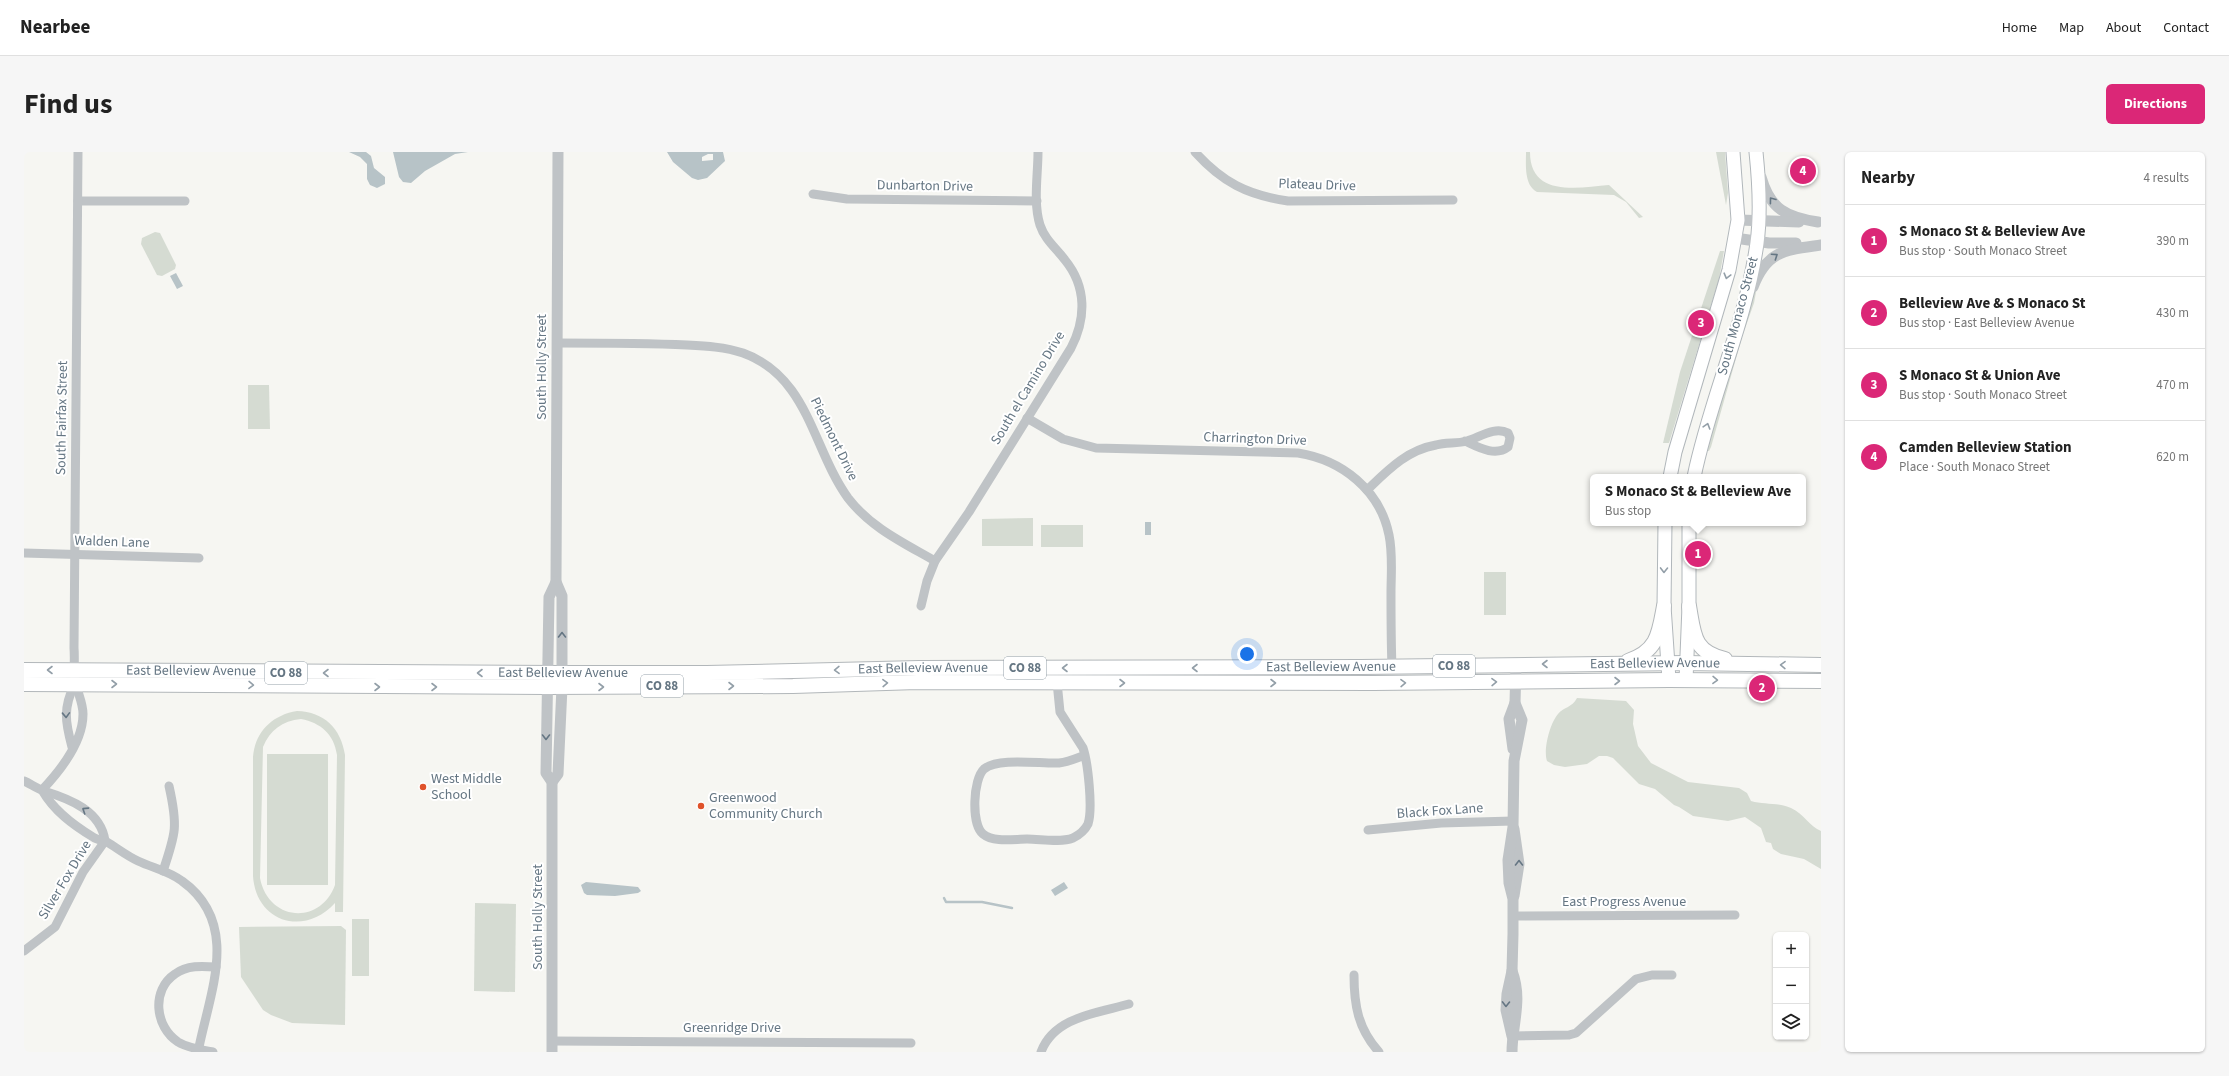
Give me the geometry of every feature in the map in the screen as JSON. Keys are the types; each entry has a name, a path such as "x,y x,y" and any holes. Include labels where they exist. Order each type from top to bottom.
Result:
{"main road":[{"name":"South Monaco Street","path":"1671,474 1675,452 1725,284 1735,238 1738,220 1733,152"},
{"name":"South Monaco Street","path":"1695,474 1700,447 1741,313 1757,241 1757,158"},
{"path":"1665,526 1664,606 1669,680"},
{"path":"1686,680 1685,663 1689,606 1689,526"},
{"path":"1620,664 1641,656 1652,647 1659,633 1664,606"},
{"path":"1689,606 1694,633 1700,647 1714,657 1745,664"},
{"name":"East Belleview Avenue","path":"24,670 75,676 546,687 562,680 707,672 919,668 1392,667 1685,663 1821,665"},
{"name":"East Belleview Avenue","path":"24,684 75,676 297,673 547,673 562,680 793,686 917,682 1516,682 1821,680"}],"street":[{"name":"South Fairfax Street","path":"75,676 78,152"},
{"name":"South Holly Street","path":"552,1047 552,782 558,774 562,680 562,596 556,582 558,152"},
{"name":"South el Camino Drive","path":"921,606 927,582 935,561 969,512 1071,348 1076,338 1082,317 1081,293 1077,279 1065,259 1053,246 1043,231 1036,201 1038,152"},
{"name":"Plateau Drive","path":"1194,152 1217,174 1230,183 1267,198 1295,201 1452,200"},
{"path":"1757,158 1767,193 1778,209 1795,218 1819,222"},
{"name":"Dunbarton Drive","path":"814,194 847,199 1036,201"},
{"path":"78,201 185,201"},
{"path":"1738,220 1819,222"},
{"path":"1735,238 1782,243 1821,242"},
{"path":"1741,313 1758,274 1774,256 1789,249 1821,245"},
{"name":"Piedmont Drive","path":"557,343 661,344 721,347 744,353 761,361 782,377 801,401 830,469 860,511 878,528 935,561"},
{"name":"Charrington Drive","path":"1027,418 1063,439 1096,448 1298,453 1312,455 1342,468 1367,490 1381,510 1389,536 1392,667"},
{"path":"1367,490 1401,459 1412,453 1436,444 1465,442"},
{"name":"Walden Lane","path":"24,553 200,558"},
{"name":"South Holly Street","path":"552,782 546,774 546,687 549,597 556,582"},
{"path":"1512,1052 1512,1036 1518,1006 1517,983 1512,971 1513,899 1519,864 1513,824 1514,761 1522,720 1515,703 1516,665"},
{"path":"72,747 67,723 66,706 75,676"},
{"path":"42,790 62,769 79,735 83,719 81,698 75,676"},
{"path":"1057,682 1060,712 1076,737 1085,755 1089,776 1089,821 1078,835 1064,840 995,839 982,834 976,822 976,783 984,769 998,763 1059,763 1085,755"},
{"path":"24,781 42,790 60,795 93,815 102,826 105,841 93,838 62,815 48,801 42,790"},
{"path":"163,871 173,841 176,825 169,786"},
{"name":"Black Fox Lane","path":"1368,830 1441,823 1513,824"},
{"name":"Silver Fox Drive","path":"24,951 55,927 83,872 105,841 137,860 182,880 190,887 208,910 217,934 218,952 216,967 199,1051"},
{"name":"East Progress Avenue","path":"1513,916 1734,915"},
{"path":"213,1052 199,1051 184,1045 171,1036 162,1025 159,1014 159,1001 164,986 175,974 194,966 216,967"},
{"path":"1354,975 1354,998 1358,1019 1366,1034 1379,1052"},
{"path":"1512,1036 1569,1035 1576,1033 1582,1029 1629,983 1643,976 1672,975"},
{"path":"1041,1052 1052,1033 1065,1023 1129,1004"},
{"name":"Greenridge Drive","path":"552,1047 911,1043"}],"shaded area":[{"path":"349,152 366,152 371,156 374,168 385,177 385,184 377,188 370,185 367,179 367,164 360,157"},
{"path":"393,152 468,152 455,154 425,171 411,183 403,182 399,177"},
{"path":"667,152 723,152 725,161 707,178 698,180 692,178 673,162","holes":["708,154 713,154 713,160 702,161 702,157"]},
{"path":"1526,152 1530,152 1532,166 1538,177 1547,183 1570,188 1609,185 1643,217 1639,218 1626,202 1614,195 1537,192 1530,185 1528,180 1526,169"},
{"path":"1716,152 1725,152 1728,193 1726,205"},
{"path":"155,232 160,233 176,265 175,269 162,276 157,275 141,244 142,238"},
{"path":"1720,251 1724,251 1719,279 1669,443 1663,443 1680,372"},
{"path":"1770,265 1757,287 1754,303 1742,337 1711,447 1709,451 1707,451 1707,446 1757,282"},
{"path":"176,273 183,286 177,289 170,276"},
{"path":"248,385 269,385 270,429 248,429"},
{"path":"1033,518 1033,546 982,546 982,519"},
{"path":"1145,522 1151,522 1151,535 1145,535"},
{"path":"1041,525 1083,525 1083,547 1041,547"},
{"path":"1484,572 1506,572 1506,615 1484,615"},
{"path":"1577,698 1626,701 1634,710 1633,724 1638,746 1651,763 1688,782 1739,788 1747,793 1751,801 1786,806 1796,811 1814,827 1821,831 1821,869 1804,859 1781,854 1773,849 1771,843 1766,842 1761,828 1745,817 1728,821 1693,816 1674,805 1655,789 1639,784 1613,758 1599,756 1587,764 1565,767 1554,765 1547,761 1546,750 1552,724 1560,712 1573,704"},
{"path":"297,711 307,712 315,714 330,723 340,737 345,755 343,912 335,912 335,903 323,913 310,920 296,922 284,920 272,914 263,904 256,892 253,876 254,748 266,726 280,716","holes":["301,719 315,723 330,735 337,755 335,885 328,898 318,907 307,912 295,913 283,910 273,903 265,892 260,878 263,747 273,731 282,724"]},
{"path":"267,754 328,754 328,885 267,885"},
{"path":"586,882 638,887 641,891 638,893 615,896 587,895 584,893 581,885"},
{"path":"1064,882 1068,888 1055,896 1051,890"},
{"path":"475,903 516,904 515,992 474,991"},
{"path":"352,919 369,919 369,976 352,976"},
{"path":"341,926 346,930 345,1025 292,1023 271,1015 263,1010 241,977 239,927"}],"waterway":[{"path":"944,898 946,902 982,902 1012,908"}],"place":[{"name":"Camden Belleview Station","path":"1803,171"},
{"name":"S Monaco St & Union Ave","path":"1701,323"},
{"name":"S Monaco St & Belleview Ave","path":"1698,554"},
{"name":"Belleview Ave & S Monaco St","path":"1762,688"},
{"name":"West Middle School","path":"423,787"},
{"name":"Greenwood Community Church","path":"701,806"}]}
